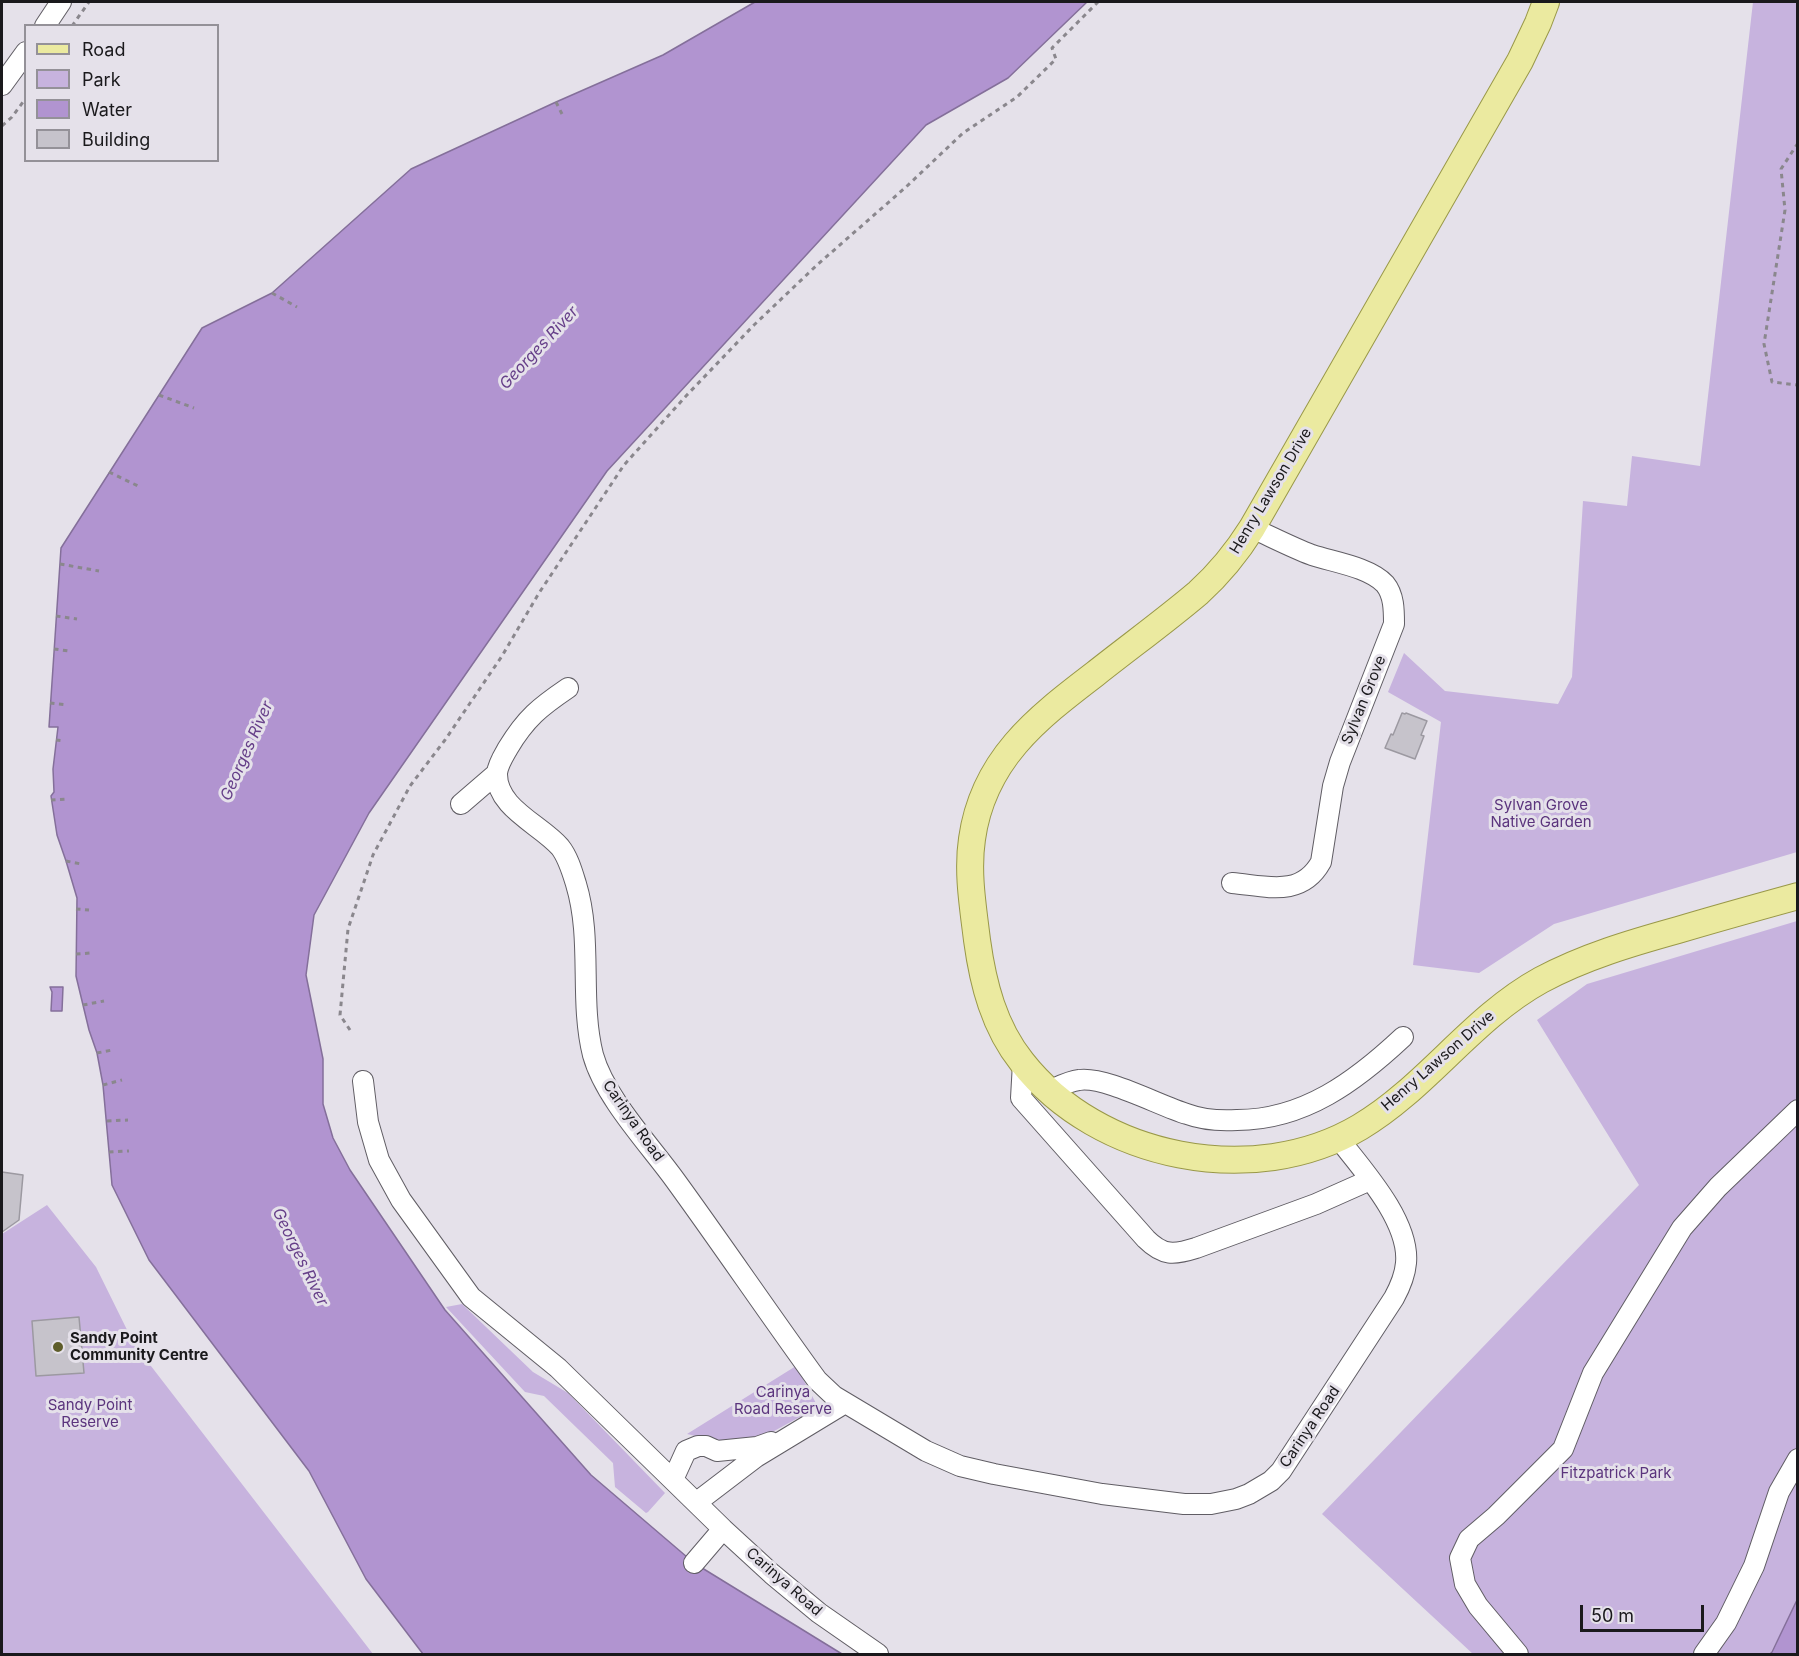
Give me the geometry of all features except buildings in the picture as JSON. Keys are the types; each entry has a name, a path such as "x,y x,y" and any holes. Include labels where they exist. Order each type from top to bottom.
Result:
{"main road":[{"name":"Henry Lawson Drive","path":"1546,2 1520,61 1252,528 1222,569 1198,593 1037,721 1000,761 986,788 976,820 970,852 972,900 986,988 994,1015 1007,1041 1023,1064 1049,1091 1101,1127 1138,1143 1179,1154 1224,1159 1287,1155 1338,1138 1360,1127 1414,1085 1484,1020 1511,999 1540,981 1578,963 1631,943 1797,896"}],"street":[{"path":"46,24 62,2"},
{"path":"2,85 24,55"},
{"name":"Sylvan Grove","path":"1232,883 1285,888 1307,880 1321,862 1333,786 1340,762 1394,624 1395,611 1387,586 1378,578 1310,554 1252,528"},
{"path":"461,804 497,773 501,760 524,723 540,706 568,688"},
{"name":"Carinya Road","path":"497,773 505,799 517,812 550,837 561,848 569,863 579,896 585,930 589,1032 593,1055 601,1075 627,1116 817,1380 834,1396 938,1457 960,1466 994,1474 1102,1494 1184,1504 1230,1501 1249,1494 1271,1481 1292,1457 1394,1298 1406,1264 1403,1239 1389,1206 1338,1138"},
{"path":"1049,1091 1078,1080 1090,1080 1115,1087 1188,1115 1207,1119 1250,1120 1272,1117 1295,1111 1340,1088 1375,1062 1403,1036"},
{"path":"1023,1064 1021,1098 1146,1239 1162,1251 1172,1253 1190,1250 1316,1204 1370,1180"},
{"name":"Carinya Road","path":"363,1081 368,1122 379,1160 401,1200 471,1297 558,1368 674,1475 723,1529 772,1574 819,1613 878,1654"},
{"path":"1518,1654 1478,1606 1465,1584 1460,1558 1468,1539 1496,1516 1563,1449 1593,1373 1682,1228 1718,1187 1797,1110"},
{"path":"697,1502 737,1470 845,1403"},
{"path":"674,1475 686,1451 698,1446 706,1446 717,1451 757,1446 791,1436"},
{"path":"1704,1654 1726,1623 1754,1566 1779,1492 1797,1459"},
{"path":"694,1563 723,1529"}],"path":[{"path":"73,24 89,2"},
{"path":"350,1030 339,1015 348,929 373,855 410,786 445,740 502,656 539,593 624,465 754,325 817,265 906,187 963,133 1017,97 1056,59 1052,48 1098,2"},
{"path":"2,126 24,101"},
{"path":"556,102 562,114"},
{"path":"1797,143 1781,169 1785,210 1764,344 1772,382 1797,385"},
{"path":"272,293 297,307"},
{"path":"159,394 194,408"},
{"path":"109,472 138,486"},
{"path":"60,564 99,571"},
{"path":"56,616 77,619"},
{"path":"54,649 69,651"},
{"path":"50,703 67,705"},
{"path":"56,741 64,741"},
{"path":"51,800 67,799"},
{"path":"66,861 81,864"},
{"path":"76,909 89,910"},
{"path":"76,954 91,953"},
{"path":"83,1005 104,1001"},
{"path":"97,1053 112,1050"},
{"path":"103,1085 123,1080"},
{"path":"107,1121 128,1120"},
{"path":"109,1152 129,1151"}],"green space":[{"name":"Sylvan Grove Native Garden","path":"1753,2 1797,2 1797,852 1554,924 1479,973 1413,965 1441,722 1388,692 1404,653 1445,691 1558,704 1572,677 1583,501 1627,506 1632,456 1700,466"},
{"name":"Fitzpatrick Park","path":"1797,921 1798,1600 1770,1654 1473,1654 1322,1514 1639,1185 1537,1020 1587,984"},
{"name":"Sandy Point Reserve","path":"47,1205 96,1267 134,1344 373,1654 2,1654 2,1234"},
{"path":"462,1304 533,1372 568,1393 665,1493 648,1512 646,1513 615,1487 613,1463 544,1396 525,1392 446,1307"},
{"name":"Carinya Road Reserve","path":"796,1366 818,1407 745,1447 687,1434"}],"water":[{"name":"Georges River","path":"755,2 1087,2 1008,78 926,125 607,471 369,813 314,915 306,975 323,1059 323,1104 333,1138 350,1170 445,1310 591,1475 694,1563 842,1654 423,1654 366,1579 309,1471 149,1260 112,1185 103,1085 97,1053 76,976 77,898 57,835 51,796 54,792 53,769 58,727 49,727 61,548 202,328 272,293 411,169 663,55"},
{"path":"50,987 63,987 62,1011 51,1011"},
{"path":"1797,1600 1797,1654 1770,1654 1772,1652"}],"place":[{"name":"Sandy Point Community Centre","path":"58,1347"}]}
